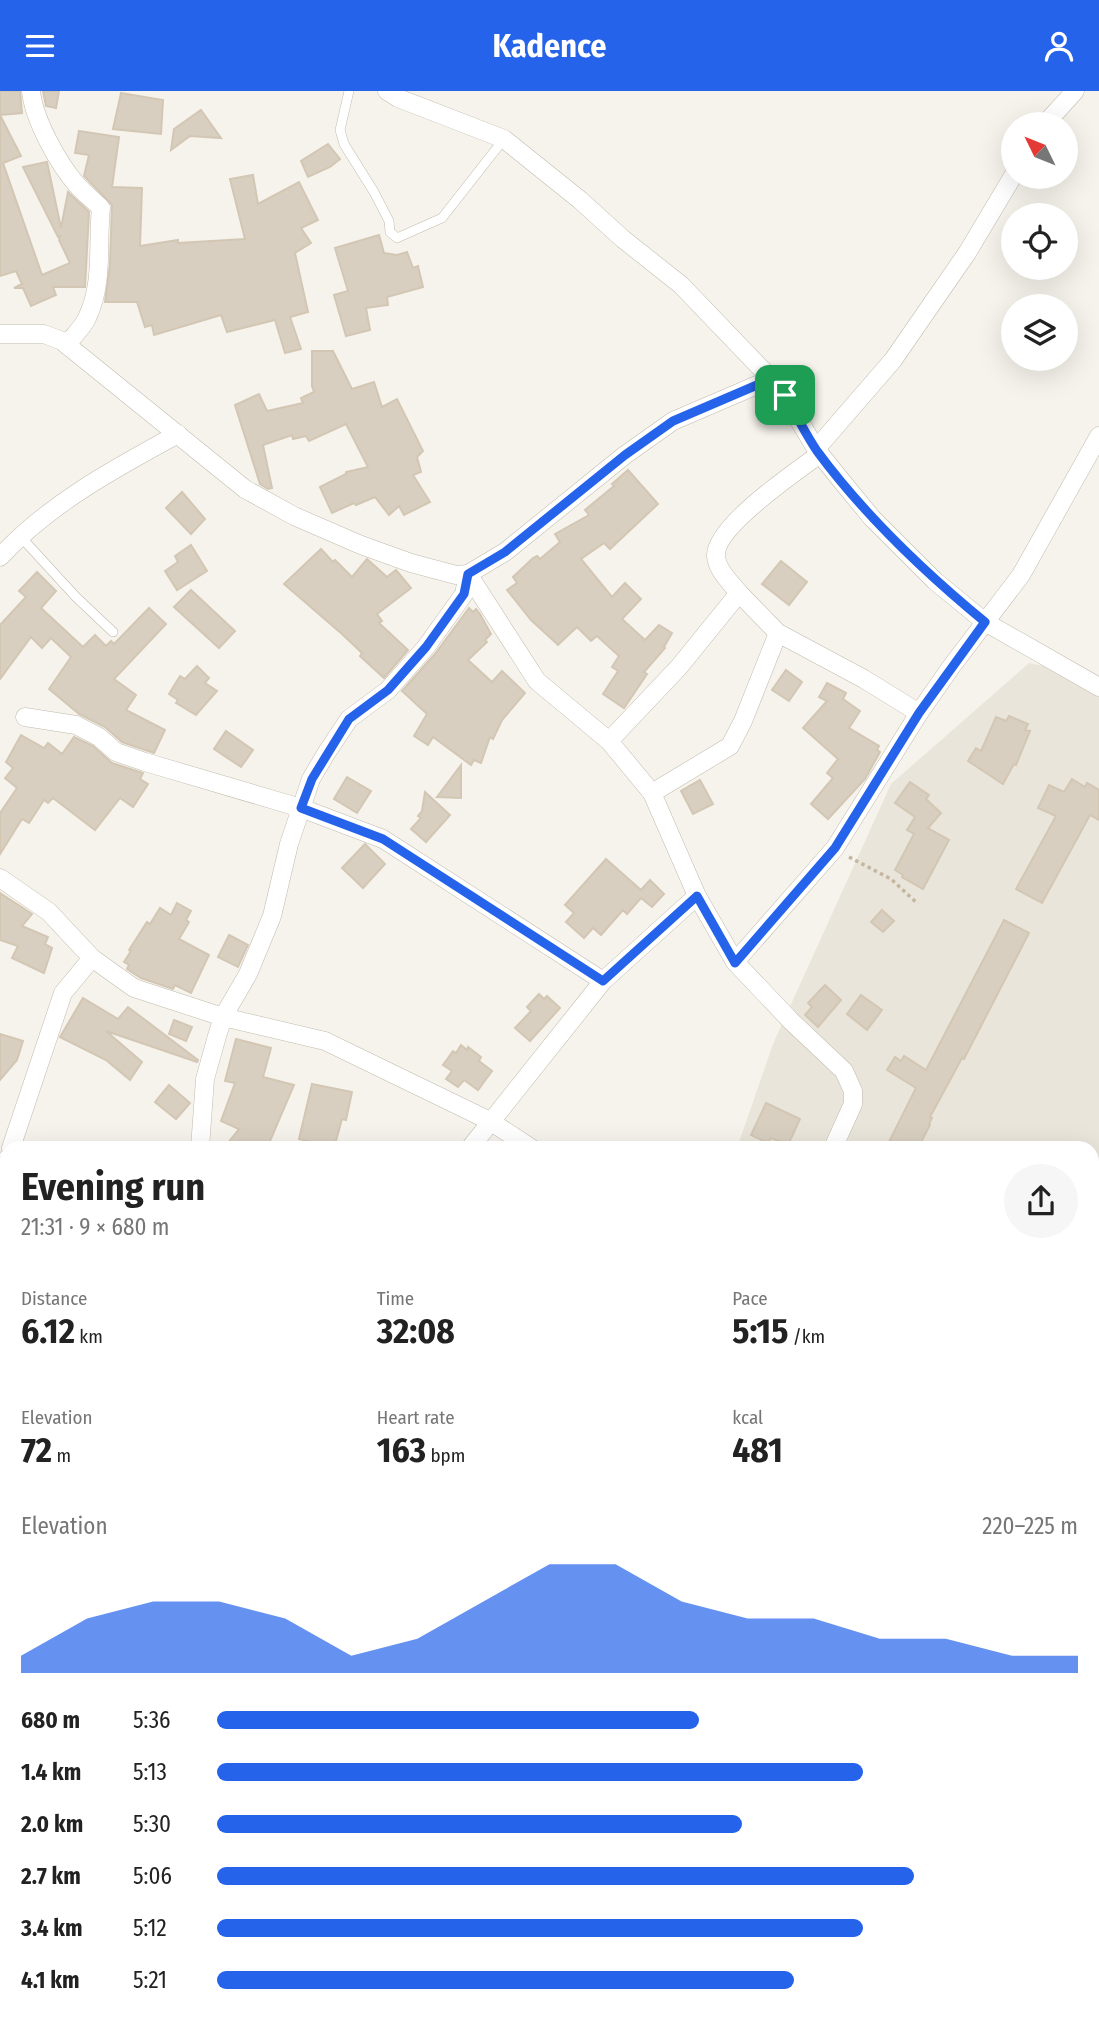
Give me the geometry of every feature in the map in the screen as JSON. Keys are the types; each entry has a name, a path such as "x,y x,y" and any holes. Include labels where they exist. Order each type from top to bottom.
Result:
{"street":[{"path":"31,91 33,106 57,156 78,187 101,208 97,256 99,278 87,319 67,345"},
{"path":"387,91 398,98 504,139 580,200 623,239 681,285 775,383 785,395 818,452 872,518 935,581 985,622 1099,687"},
{"path":"1056,112 1076,91"},
{"path":"919,713 864,679 778,633 739,593 716,559 720,541 771,489 818,452 893,360 967,253 1005,189"},
{"path":"0,334 44,334 67,345 245,489 294,516 361,545 445,574 468,574 505,552 584,487 673,421 757,385 775,383"},
{"path":"0,557 20,536 63,501 122,464 178,435"},
{"path":"735,963 835,848 919,713 1021,575 1099,436"},
{"path":"468,574 537,681 609,741 652,793 697,896 735,963 790,1021 844,1071 853,1091 853,1104 836,1141"},
{"path":"201,1141 205,1079 223,1017 248,974 271,916 289,844 312,779 349,719 388,690 426,647 464,594 468,574"},
{"path":"609,741 679,667 739,593"},
{"path":"652,793 730,746 743,721 778,633"},
{"path":"25,717 76,725 99,737 116,752 301,808 383,839 603,981"},
{"path":"0,878 49,912 93,958 134,988 223,1017 325,1041 490,1121 520,1141"},
{"path":"475,1141 603,981 697,896"},
{"path":"13,1141 63,993 93,958"}],"lane":[{"path":"349,91 340,130 344,144 374,192 389,221 390,232 397,238 442,218 504,139"},
{"path":"20,536 76,597 114,632"}],"path":[{"path":"835,848 891,879 918,904"}],"shaded area":[{"path":"1029,663 1049,667 1099,694 1099,1141 739,1141 773,1044 891,784"}],"building":[{"path":"0,91 20,91 22,113 0,115"},
{"path":"43,91 59,91 56,108 46,106"},
{"path":"121,93 163,100 161,134 113,129"},
{"path":"201,110 221,138 190,136 171,150 174,129"},
{"path":"0,115 21,156 3,163 42,275 70,263 59,240 60,236 58,237 23,167 47,162 61,228 68,192 89,212 85,287 53,287 56,295 31,306 23,288 14,288 22,284 16,271 0,276"},
{"path":"79,131 119,137 112,187 142,188 140,246 178,240 178,243 245,239 230,179 253,175 258,204 299,182 318,220 301,228 311,243 295,253 308,312 290,317 301,349 285,353 275,320 227,332 221,315 154,335 152,325 145,327 137,302 105,302 110,264 112,205 84,176 89,155 75,153"},
{"path":"328,144 340,159 308,177 301,161"},
{"path":"379,235 384,253 397,255 407,252 413,268 418,266 423,287 387,297 388,305 366,308 370,330 346,336 334,295 348,291 335,248"},
{"path":"312,351 333,351 352,389 374,382 382,407 397,399 423,451 417,457 421,472 413,475 430,502 404,515 399,506 389,515 375,497 332,513 320,487 346,472 368,467 346,424 309,441 306,436 293,439 292,435 263,445 272,488 268,489 260,484 235,405 259,394 267,411 303,403 301,398 314,392"},
{"path":"628,470 658,504 610,549 604,543 581,559 612,597 625,583 641,599 622,619 645,640 659,625 672,633 665,648 644,672 647,674 624,708 603,694 618,671 612,667 619,656 597,636 591,641 577,627 558,645 531,620 507,590 517,583 513,577 533,558 537,556 540,559 560,542 555,534 589,515 585,510 614,486 612,484"},
{"path":"182,492 205,519 191,534 166,508"},
{"path":"191,545 207,571 177,590 165,571 178,562 175,556"},
{"path":"321,549 352,577 367,559 387,577 396,570 411,588 377,614 382,621 379,623 408,650 384,678 360,656 362,653 342,634 284,584"},
{"path":"781,561 807,582 789,605 762,584"},
{"path":"37,572 56,591 41,608 83,647 95,635 106,646 111,641 114,644 149,608 166,624 114,679 136,695 126,710 165,730 154,753 122,742 105,727 79,714 49,689 71,657 51,638 42,648 31,637 0,679 0,625 26,597 19,591"},
{"path":"191,590 235,631 219,648 174,607"},
{"path":"469,608 473,612 476,609 491,634 485,640 487,642 468,660 492,682 502,671 525,693 502,720 493,739 490,737 481,763 474,760 471,765 433,737 428,745 414,736 427,714 402,691 435,654"},
{"path":"197,666 209,678 205,683 217,691 196,715 176,703 178,700 169,694 180,676 185,679"},
{"path":"786,670 802,682 789,701 772,690"},
{"path":"827,683 846,693 843,699 860,711 849,728 879,746 877,750 880,752 865,779 828,819 811,804 833,778 827,773 838,759 803,728 827,701 819,697"},
{"path":"1009,716 1028,724 1025,730 1030,731 1016,765 1014,764 1003,784 968,761 976,748 981,751 996,717 1006,721"},
{"path":"226,731 253,750 241,767 214,749"},
{"path":"21,735 44,748 48,743 62,754 74,737 93,746 112,763 143,773 140,779 148,784 133,807 120,798 95,830 53,798 48,803 44,800 29,823 22,819 0,854 0,813 17,788 5,778 13,768 6,762"},
{"path":"461,765 461,798 437,797"},
{"path":"347,777 371,791 357,813 334,799"},
{"path":"1072,779 1085,787 1087,783 1099,790 1099,820 1090,815 1042,903 1016,889 1056,816 1038,808 1049,785 1064,792"},
{"path":"700,780 713,804 693,814 681,791"},
{"path":"910,782 929,795 926,799 941,813 928,828 949,840 923,889 895,870 914,834 907,830 915,817 895,803"},
{"path":"425,792 450,815 426,842 411,829 421,818 418,816 422,811"},
{"path":"365,844 385,864 363,888 342,868"},
{"path":"606,859 641,890 650,880 664,894 652,907 641,898 627,914 623,910 601,935 593,928 584,938 566,922 574,913 565,905"},
{"path":"0,893 32,914 22,926 48,937 45,944 52,948 44,973 12,958 18,946 0,940"},
{"path":"177,903 191,911 186,920 189,922 179,939 209,955 191,993 175,985 173,989 141,978 127,969 129,965 124,962 147,922 150,924 160,908 171,915"},
{"path":"882,910 894,921 883,932 871,922"},
{"path":"1004,920 1029,933 964,1059 962,1058 930,1117 930,1125 922,1141 890,1141 916,1088 887,1070 895,1057 901,1061 904,1056 926,1070"},
{"path":"229,935 248,945 238,967 218,957"},
{"path":"825,985 841,1000 818,1027 805,1015 812,1007 808,1003"},
{"path":"539,994 544,999 547,996 560,1008 530,1041 515,1028 531,1011 527,1007"},
{"path":"861,995 882,1010 867,1030 847,1014"},
{"path":"83,998 118,1019 128,1007 198,1060 197,1062 106,1031 142,1062 130,1080 106,1060 60,1037"},
{"path":"174,1020 192,1027 186,1041 169,1034"},
{"path":"0,1034 23,1041 17,1060 0,1080"},
{"path":"236,1039 271,1048 263,1077 294,1085 270,1141 230,1141 239,1129 221,1121 235,1083 225,1081"},
{"path":"461,1045 481,1057 479,1061 492,1071 478,1090 464,1080 458,1087 446,1079 452,1071 443,1065"},
{"path":"312,1084 352,1092 346,1120 342,1119 336,1141 299,1139"},
{"path":"169,1085 190,1103 176,1119 155,1102"},
{"path":"766,1103 800,1119 790,1141 771,1138 764,1141 751,1135"}],"route":[{"path":"775,383 785,395 816,449 872,518 935,581 985,622 919,713 835,848 735,963 697,896 603,981 383,839 301,808 312,779 349,719 388,690 426,647 464,594 468,574 505,552 625,455 673,421 757,385 775,383"}]}
